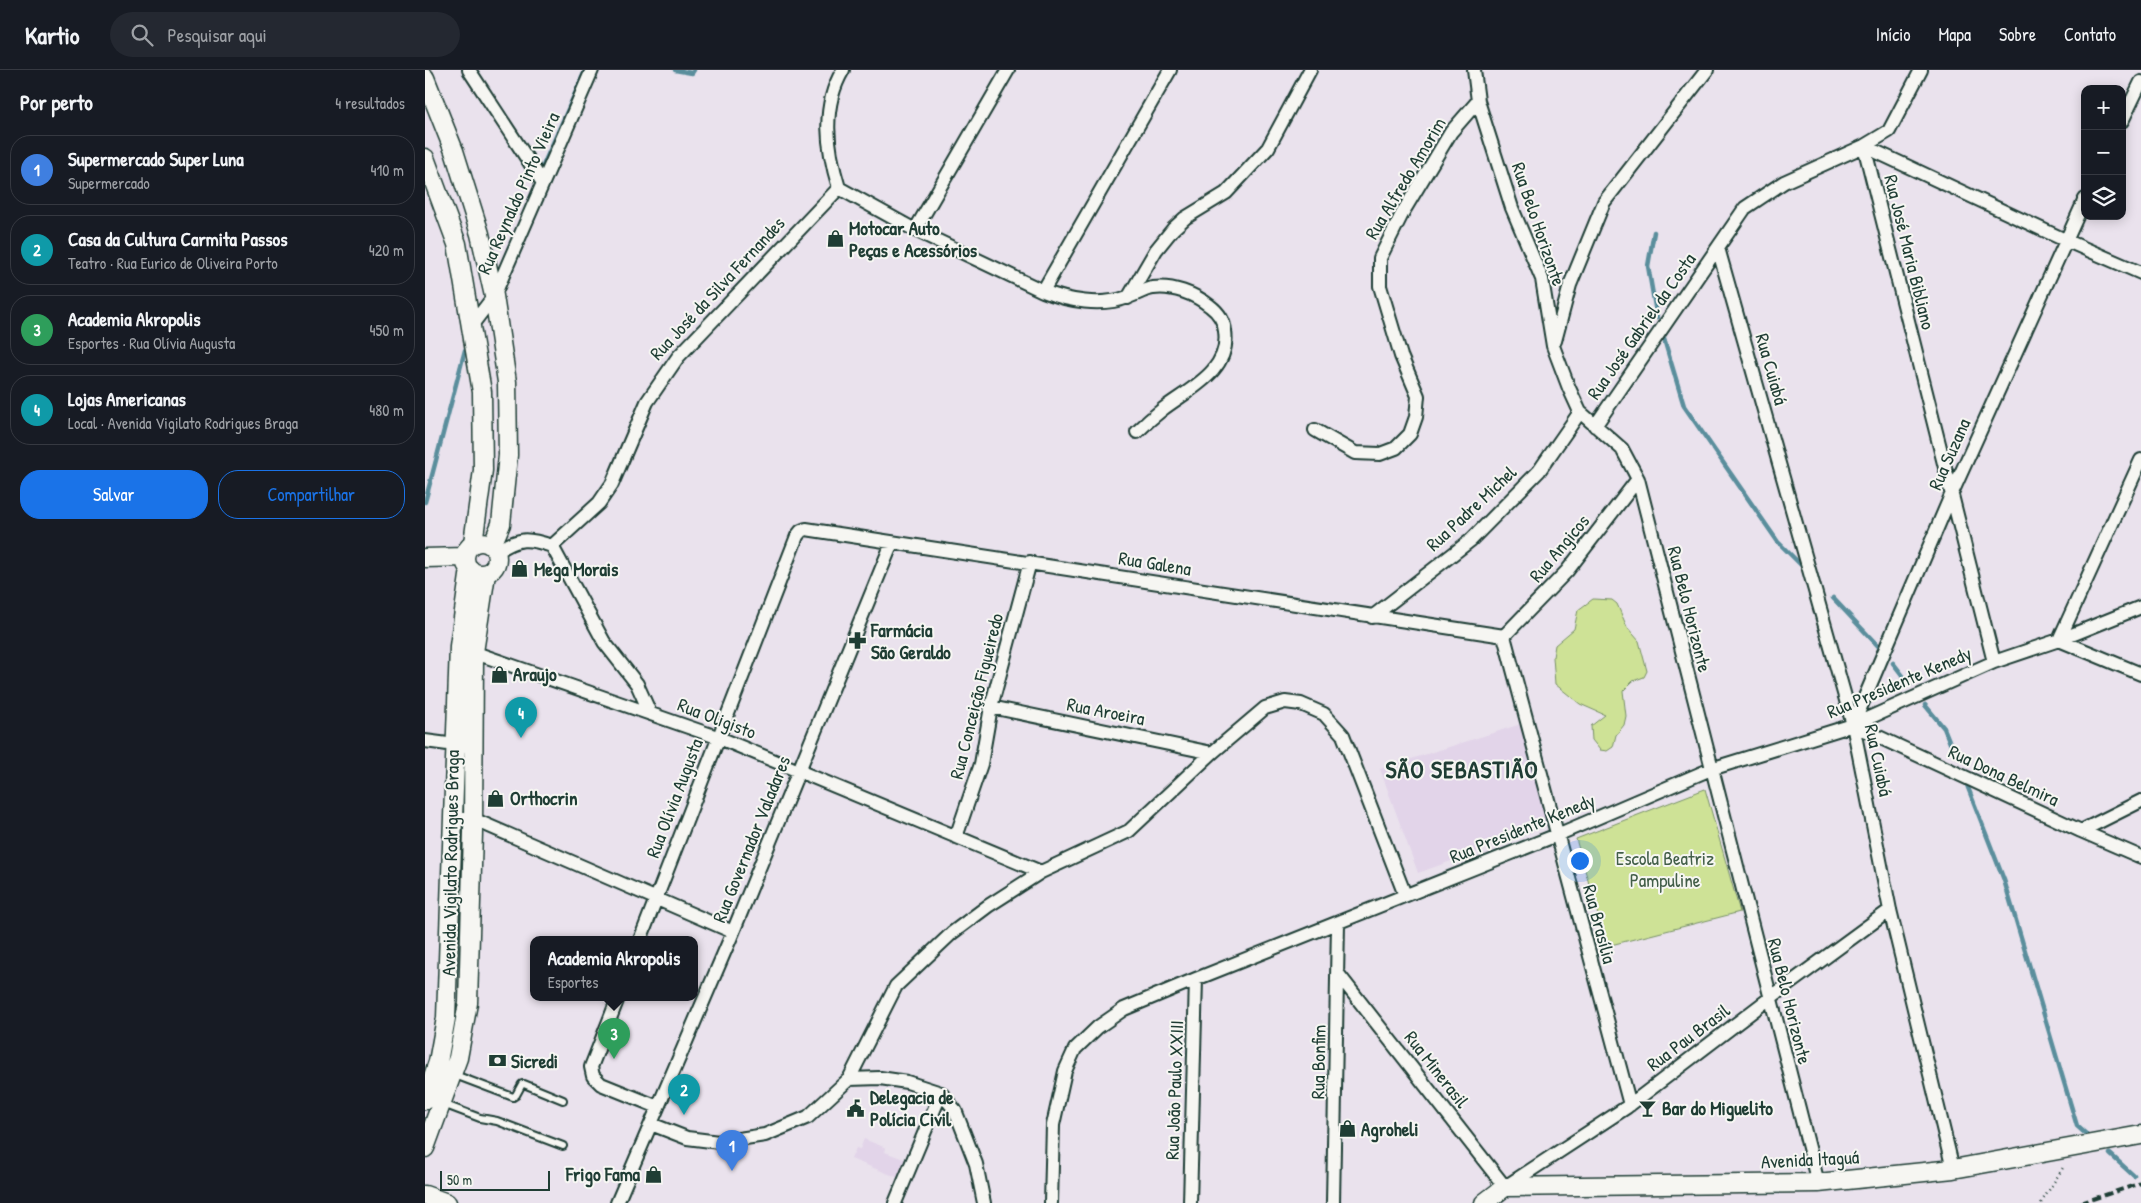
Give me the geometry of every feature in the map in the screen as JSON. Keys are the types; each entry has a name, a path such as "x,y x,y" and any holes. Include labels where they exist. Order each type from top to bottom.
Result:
{"street":[{"path":"469,70 543,183"},
{"name":"Rua Reynaldo Pinto Vieira","path":"471,326 494,296 592,70"},
{"path":"843,70 835,84 827,127 834,172 839,188 915,230 1043,291 1064,299 1107,302 1128,298 1153,288 1193,294 1215,310 1224,324 1227,339 1223,354 1215,368 1203,381 1163,409 1137,432"},
{"path":"915,230 1008,70"},
{"path":"1043,291 1170,70"},
{"path":"1128,298 1156,250 1173,229 1185,218 1226,193 1268,148 1310,70"},
{"name":"Rua Belo Horizonte","path":"1474,70 1478,101 1512,208 1541,279 1553,346 1580,412 1622,449 1638,479 1818,1183"},
{"path":"1553,346 1570,285 1605,202 1707,70"},
{"name":"Rua José Gabriel da Costa","path":"1595,426 1745,208 1784,182 1864,146 1889,131 1921,70"},
{"path":"425,78 454,151 480,234 494,296 507,382 508,455 501,524 495,548 498,562 493,569 473,561 425,558"},
{"path":"2126,113 2141,82"},
{"name":"Rua Alfredo Amorim","path":"1315,430 1355,453 1380,454 1396,448 1410,434 1416,417 1418,396 1401,356 1380,286 1380,258 1403,212 1451,132 1478,101"},
{"name":"Rua José Maria Bibliano","path":"1864,146 2065,240 2141,273"},
{"name":"Rua José Maria Bibliano","path":"1864,146 1994,662"},
{"name":"Avenida Vigilato Rodrigues Braga","path":"425,158 457,244 482,392 483,470 466,649 464,747 454,819 446,1018 438,1062 425,1100"},
{"name":"Rua José da Silva Fernandes","path":"552,546 599,503 612,484 647,402 678,357 839,188"},
{"name":"Rua Suzana","path":"1853,725 1952,493 2081,207"},
{"name":"Rua Cuiabá","path":"1718,248 1853,725 1890,910 1953,1170"},
{"name":"Rua Padre Michel","path":"1372,617 1471,540 1539,471 1580,412"},
{"path":"2141,460 2059,640 2141,674"},
{"name":"Rua Angicos","path":"1504,636 1567,571 1638,479"},
{"name":"Rua Galena","path":"801,530 806,528 1504,636"},
{"name":"Rua Olívia Augusta","path":"641,936 717,737 801,530"},
{"path":"473,561 483,541 495,548 521,540 532,539 552,546 604,642 637,684 650,713"},
{"name":"Rua Governador Valadares","path":"617,1203 733,932 892,542"},
{"name":"Rua Conceição Figueiredo","path":"956,837 981,764 991,707 1030,562"},
{"name":"Rua Presidente Kenedy","path":"1051,1203 1053,1125 1065,1071 1075,1049 1098,1027 1124,1009 1557,835 1711,770 1853,725 1994,662 2059,640 2141,607"},
{"name":"Rua Brasília","path":"1504,636 1630,1105"},
{"name":"Rua Oligisto","path":"466,649 717,737 1041,872"},
{"path":"651,1124 687,1138 719,1142 765,1135 807,1117 849,1079 896,986 951,933 988,906 1041,872 1129,831 1212,753 1265,708 1285,702 1301,704 1324,714 1343,735 1405,895"},
{"name":"Rua Aroeira","path":"991,707 1212,753"},
{"name":"Rua Dona Belmira","path":"1853,725 2081,831 2141,856"},
{"path":"425,741 464,747"},
{"name":"Avenida Vigilato Rodrigues Braga","path":"425,1148 453,1074 468,1003 473,819 464,747"},
{"path":"2081,831 2141,801"},
{"path":"454,819 473,819 733,932"},
{"name":"Rua Pau Brasil","path":"1505,1187 1630,1105 1770,998 1890,910"},
{"name":"Rua Bonfim","path":"1333,1203 1339,975 1338,923"},
{"name":"Rua Minerasil","path":"1339,975 1505,1187"},
{"name":"Rua João Paulo XXIII","path":"1190,1203 1196,979"},
{"path":"447,988 469,988"},
{"path":"617,1001 591,1067 593,1076 601,1084 658,1107"},
{"path":"849,1079 880,1078 907,1082 941,1093 955,1110 966,1135 976,1164 984,1203"},
{"path":"895,1203 941,1093"},
{"name":"Avenida Itaguá","path":"1505,1187 1818,1183 1953,1170 2141,1135"},
{"path":"1484,1203 1505,1187"},
{"path":"425,1195 447,1203"}],"lane":[{"path":"453,1074 513,1097 517,1095 522,1084 524,1084 563,1100"},
{"path":"442,1104 480,1118 497,1121 563,1146"}],"path":[{"path":"2041,1203 2075,1147"}],"shaded area":[{"path":"1521,724 1549,817 1547,826 1418,873 1380,769"},
{"path":"864,1139 886,1148 885,1152 906,1160 899,1178 851,1159 856,1148 860,1149"}],"green space":[{"path":"1593,599 1612,600 1617,604 1627,627 1639,641 1647,671 1644,677 1633,681 1623,691 1626,716 1624,725 1616,735 1613,747 1607,751 1600,750 1592,740 1591,726 1605,715 1580,704 1555,684 1553,657 1555,645 1574,629 1578,610"},
{"name":"Escola Beatriz Pampuline","path":"1705,789 1740,912 1607,946 1576,839"}],"waterway":[{"path":"675,70 692,73 694,70"},
{"path":"542,168 585,71"},
{"path":"1654,232 1648,266 1657,318"},
{"path":"1664,339 1684,406 1778,542 1804,568"},
{"path":"425,502 465,350"},
{"path":"1833,598 1881,649"},
{"path":"1893,663 1910,685"},
{"path":"1925,705 1944,728 1952,748"},
{"path":"1965,780 2004,880 2077,1126 2086,1134"},
{"path":"2110,1154 2134,1176"}],"railway":[{"path":"2081,1203 2141,1183"}],"place":[{"name":"Motocar Auto Peças e Acessórios","path":"835,239"},
{"name":"Mega Morais","path":"520,569"},
{"name":"Farmácia São Geraldo","path":"857,641"},
{"name":"Araujo","path":"499,674"},
{"name":"Lojas Americanas","path":"521,738"},
{"name":"Orthocrin","path":"496,798"},
{"name":"Academia Akropolis","path":"614,1059"},
{"name":"Sicredi","path":"497,1061"},
{"name":"Delegacia de Polícia Civil","path":"856,1108"},
{"name":"Bar do Miguelito","path":"1648,1108"},
{"name":"Casa da Cultura Carmita Passos","path":"684,1115"},
{"name":"Agroheli","path":"1347,1129"},
{"name":"Supermercado Super Luna","path":"732,1171"},
{"name":"Frigo Fama","path":"654,1174"}],"district":[{"name":"SÃO SEBASTIÃO","path":"1462,769"}]}
